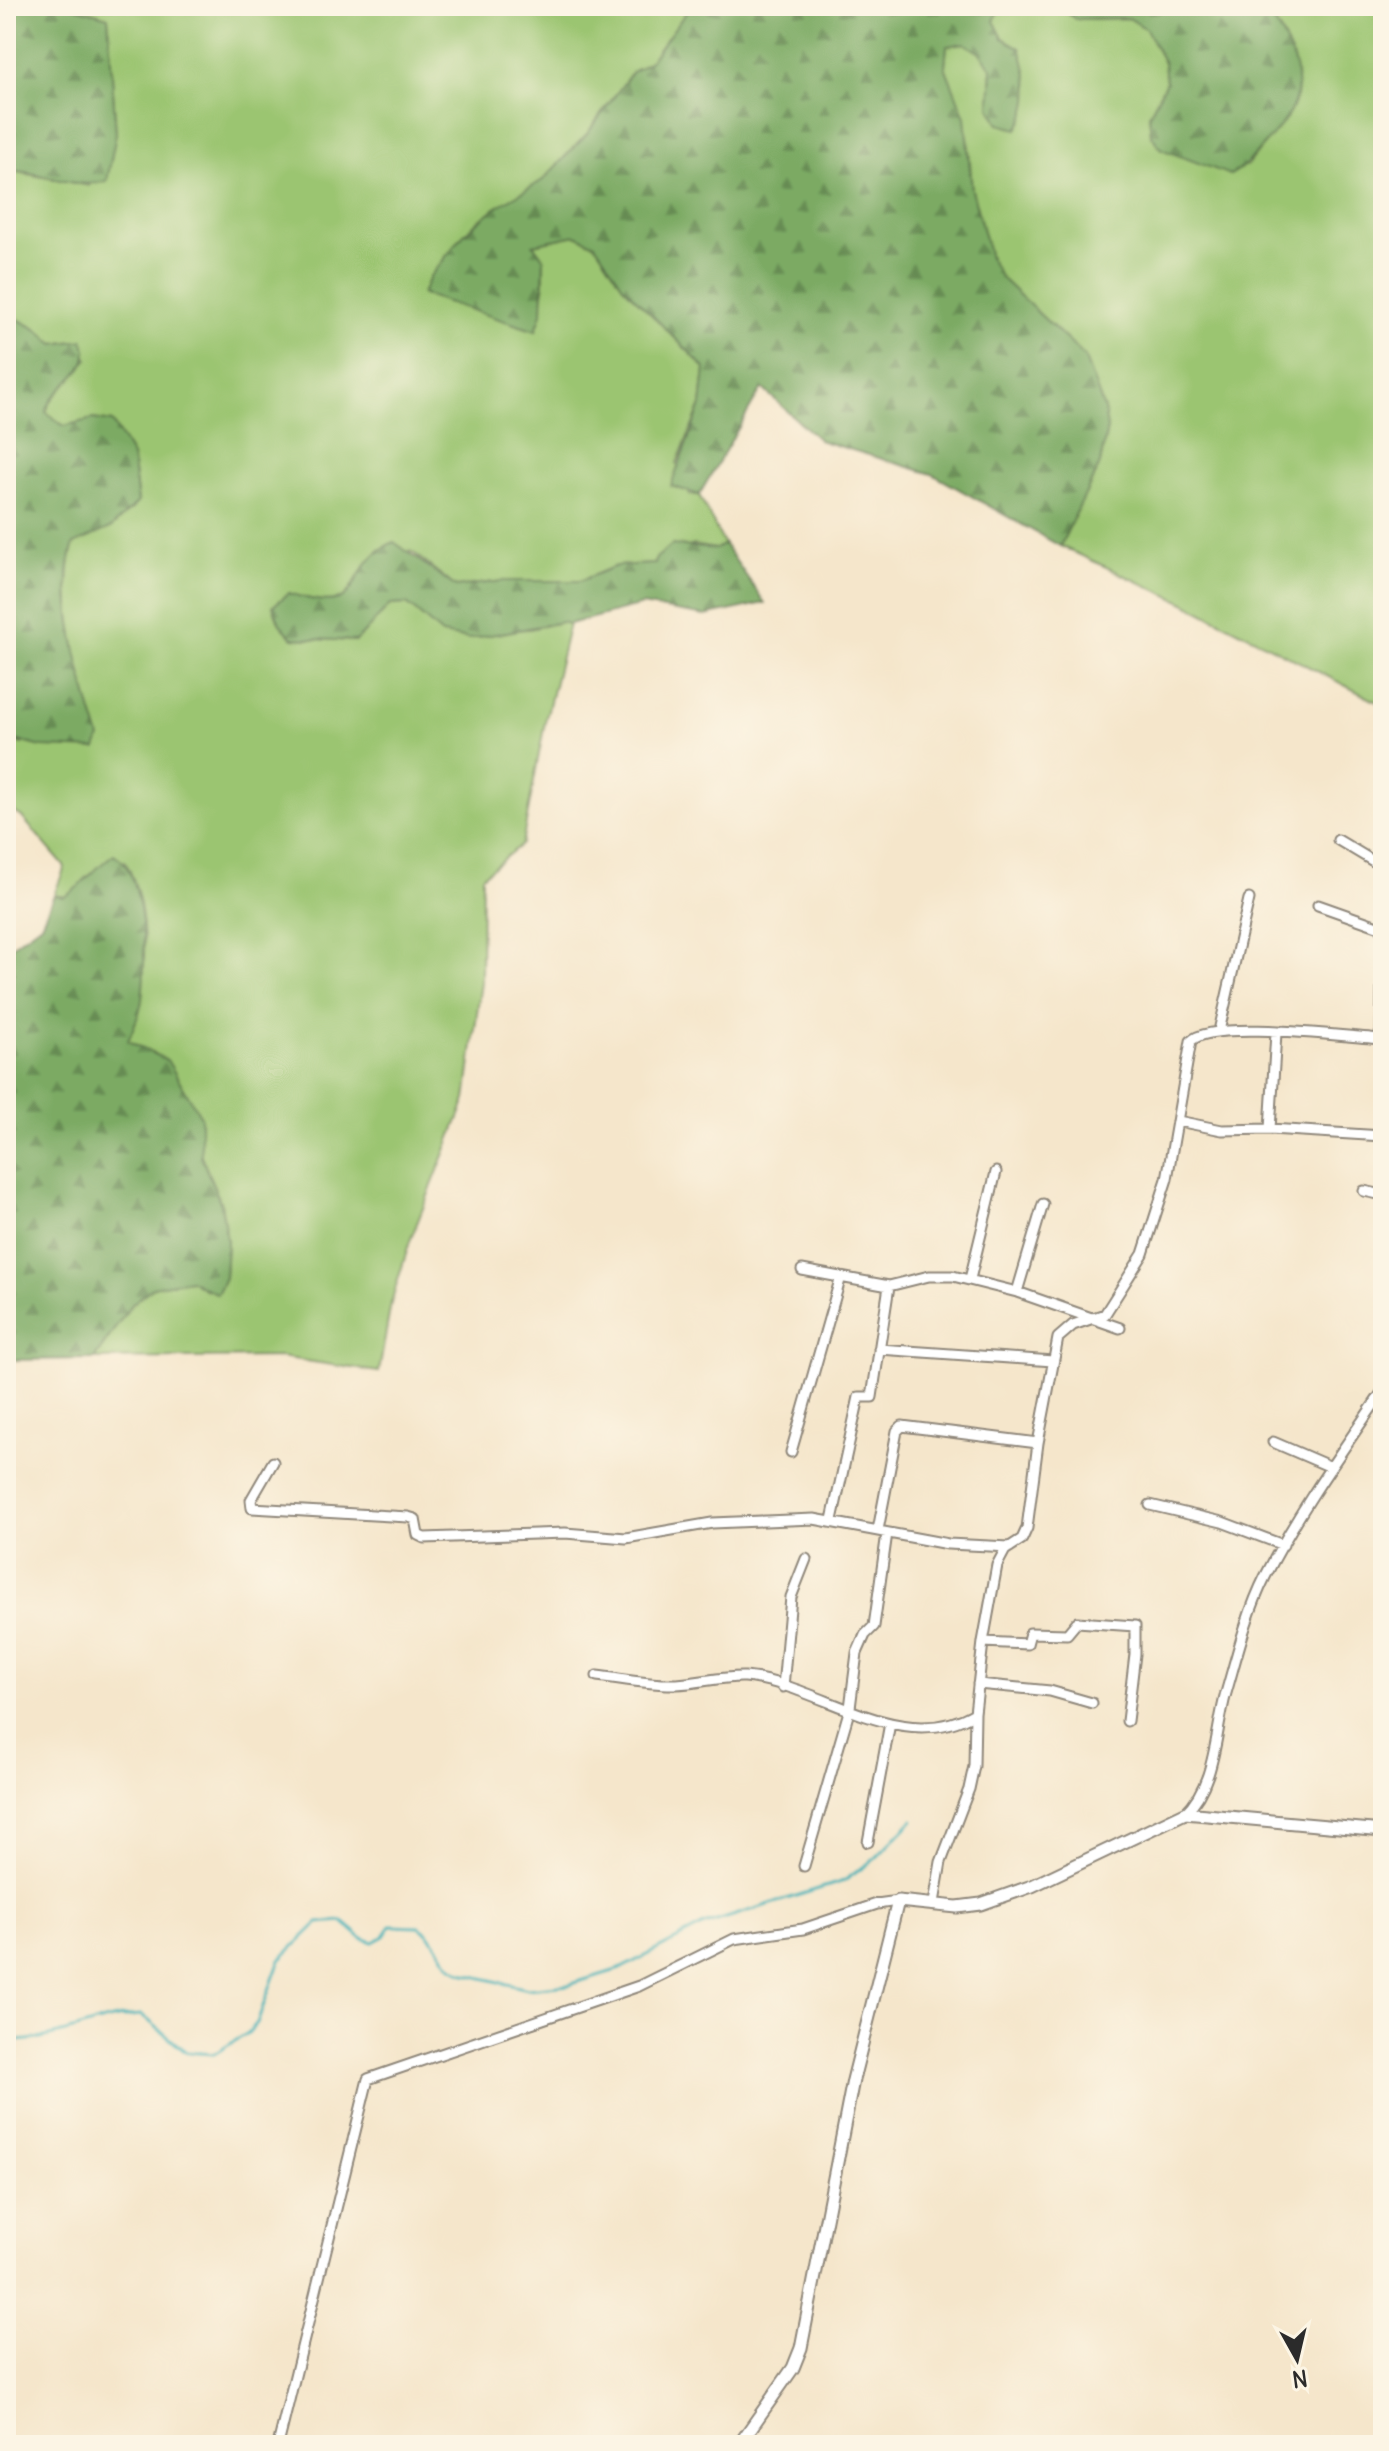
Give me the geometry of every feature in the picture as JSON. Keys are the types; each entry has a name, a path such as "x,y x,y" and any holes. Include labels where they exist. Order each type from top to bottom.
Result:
{"street":[{"path":"1338,840 1383,867"},
{"path":"1219,1031 1249,899"},
{"path":"934,1903 941,1862 972,1777 978,1684 997,1565 1010,1547 1022,1539 1027,1528 1053,1361 1063,1331 1109,1310 1143,1254 1159,1212 1191,1041 1200,1035 1245,1029 1382,1039 1383,928 1318,905"},
{"path":"1270,1129 1276,1033"},
{"path":"1178,1121 1222,1130 1270,1129 1383,1136"},
{"path":"970,1279 996,1172"},
{"path":"1364,1191 1383,1195"},
{"path":"1017,1292 1043,1204"},
{"path":"802,1270 840,1280 889,1286 940,1275 970,1279 1120,1328"},
{"path":"791,1452 840,1280"},
{"path":"832,1520 859,1397 872,1397 889,1286"},
{"path":"879,1349 1053,1361"},
{"path":"278,2445 368,2079 639,1986 734,1939 803,1929 877,1904 898,1901 957,1907 981,1904 1032,1886 1185,1813 1197,1801 1209,1771 1225,1697 1253,1607 1283,1545 1383,1391"},
{"path":"804,1866 850,1708 857,1653 865,1635 874,1626 882,1531 897,1431 908,1421 1038,1443"},
{"path":"1273,1442 1331,1467"},
{"path":"273,1462 251,1500 252,1508 408,1517 415,1519 418,1535 424,1538 565,1533 626,1538 712,1523 832,1520 948,1544 1010,1547"},
{"path":"1150,1505 1222,1522 1283,1545"},
{"path":"783,1687 790,1606 806,1559"},
{"path":"983,1642 1027,1644 1030,1633 1067,1634 1077,1622 1135,1626 1127,1721"},
{"path":"597,1676 674,1685 744,1677 890,1723 936,1728 960,1722 975,1713"},
{"path":"978,1684 1050,1691 1092,1703"},
{"path":"868,1842 890,1723"},
{"path":"1185,1813 1383,1831"},
{"path":"739,2445 793,2368 801,2348 853,2080 898,1901"}],"green space":[{"path":"29,6 70,6 108,17 116,134 107,181 81,184 6,170 6,8 11,10"},
{"path":"70,6 691,6 649,62 632,72 587,134 543,180 480,219 464,234 430,277 422,294 536,331 544,289 544,260 532,244 576,235 595,244 623,286 705,368 701,405 677,463 690,495 699,495 724,544 716,549 693,545 656,564 616,566 580,581 503,581 456,587 411,551 355,581 345,597 326,604 289,593 273,606 280,624 293,638 356,641 390,605 407,604 442,633 530,629 561,622 569,624 545,722 522,844 482,876 481,982 466,1100 410,1241 391,1303 379,1372 280,1357 94,1359 131,1305 145,1292 161,1283 190,1280 206,1290 225,1278 227,1241 221,1204 201,1156 201,1117 154,1053 127,1041 140,999 144,951 139,902 125,861 86,877 78,889 64,897 54,895 65,867 21,816 6,808 6,738 22,744 80,676 68,592 74,544 132,509 138,501 132,456 112,422 93,419 64,426 46,412 53,394 88,359 73,341 54,344 40,331 12,316 6,265 6,170 89,186 116,134 108,17"},
{"path":"691,6 1001,6 994,21 1003,38 1020,48 1028,79 1026,110 1017,129 999,124 990,107 992,68 980,53 964,43 947,46 945,66 965,117 972,190 990,258 1000,277 1084,356 1104,409 1107,428 1100,464 1060,546 932,474 819,440 762,388 699,495 671,486 701,405 705,368 623,286 595,244 576,235 533,244 544,259 542,313 536,331 422,294 430,277 464,234 495,208 543,180 587,134 632,72 649,62"},
{"path":"1001,6 1058,6 1093,19 1129,18 1146,29 1164,63 1166,82 1149,115 1151,134 1161,149 1247,166 1259,151 1251,8 1230,11 1218,6 1383,6 1383,705 1185,603 1060,546 1100,464 1107,428 1084,356 1000,277 990,258 972,190 968,135 945,66 947,46 964,43 980,53 992,68 990,107 999,124 1029,86 1020,48 1003,38 993,21"},
{"path":"1058,6 1218,6 1258,10 1275,23 1293,60 1297,88 1290,112 1248,162 1230,175 1161,149 1151,134 1149,115 1166,82 1164,63 1146,29 1129,18 1075,19"},
{"path":"6,265 12,316 40,331 54,344 83,340 86,351 80,370 57,393 46,412 64,426 93,419 112,422 132,456 138,502 111,528 74,544 69,564 70,614 80,668 100,738 96,749 42,747 6,738"},
{"path":"394,542 456,587 503,581 580,581 616,566 655,564 656,558 672,545 716,549 724,544 765,603 705,616 642,605 569,624 561,622 469,639 442,634 407,604 390,605 356,641 293,638 280,624 273,606 289,593 315,600 333,600 344,596 366,564"},
{"path":"114,854 133,880 144,943 142,1000 128,1041 167,1060 201,1117 201,1156 221,1204 227,1241 225,1278 217,1294 190,1280 153,1287 131,1305 94,1359 6,1360 6,950 41,924 54,895 64,897 71,893"}],"waterway":[{"path":"6,2041 40,2038 108,2020 142,2015 186,2052 214,2054 248,2033 257,2023 280,1960 318,1923 342,1921 362,1938 373,1942 384,1936 391,1926 419,1927 429,1934 451,1966 462,1973 528,1989 568,1985 620,1969 704,1925 844,1881 876,1858 913,1820"}]}
